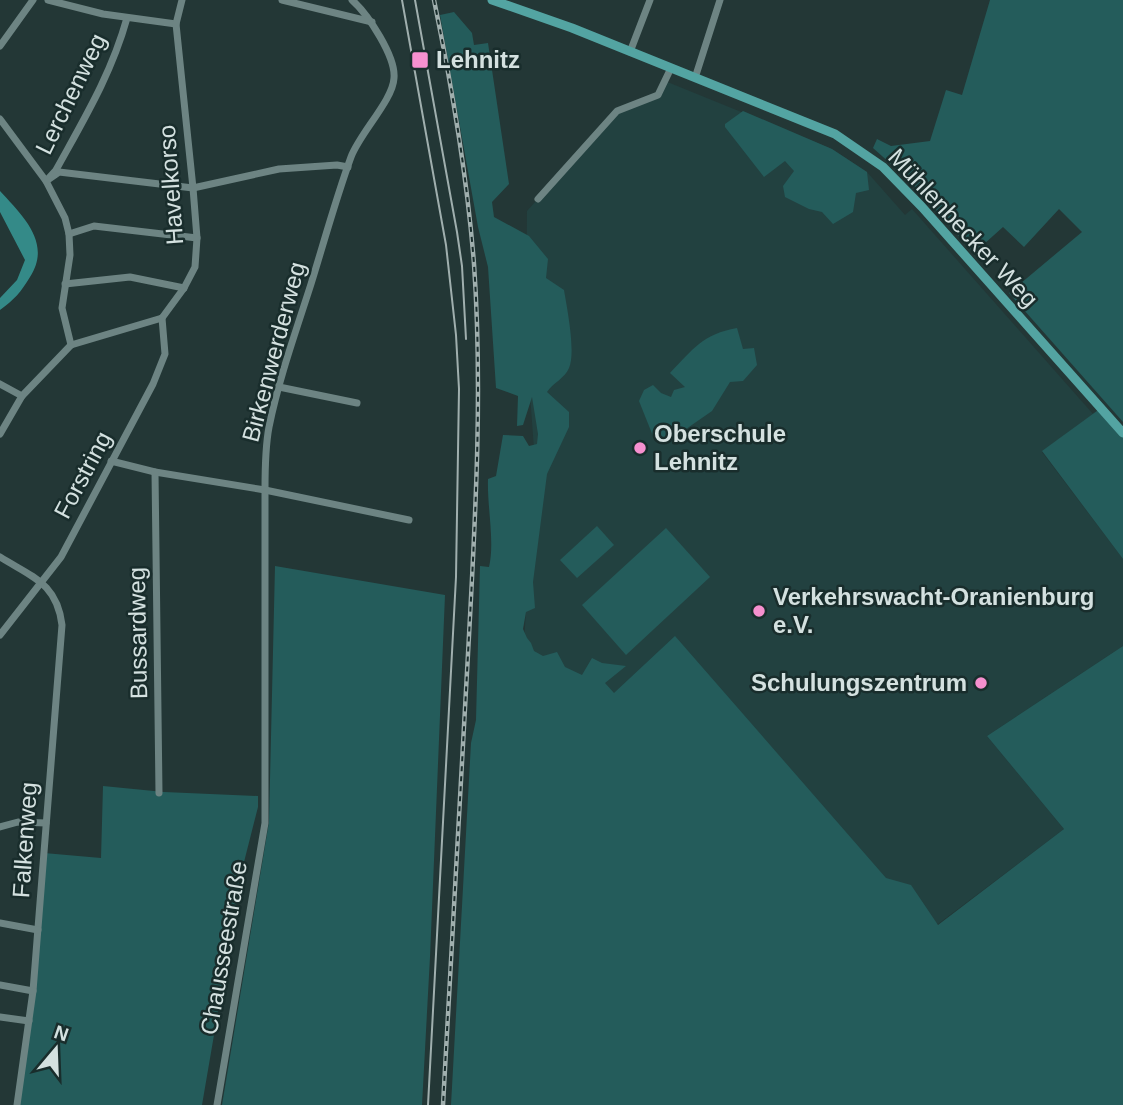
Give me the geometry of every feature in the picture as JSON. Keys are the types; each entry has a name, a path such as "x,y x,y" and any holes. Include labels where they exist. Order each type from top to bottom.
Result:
{"main road":[{"name":"Mühlenbecker Weg","path":"492,0 572,28 815,125 869,156 905,189 1123,433"}],"street":[{"path":"0,46 33,0"},
{"path":"48,0 127,18 176,24"},
{"name":"Havelkorso","path":"162,318 184,288 195,267 197,239 176,24 182,0"},
{"path":"282,0 372,22"},
{"path":"352,0 372,22"},
{"path":"630,52 650,0"},
{"path":"695,78 720,0"},
{"name":"Lerchenweg","path":"71,345 62,308 70,255 69,234 65,218 46,181 56,170 107,76 117,54 127,18"},
{"name":"Birkenwerderweg","path":"266,798 265,451 279,387 348,167 360,137 389,94 395,80 372,22"},
{"path":"538,199 617,111 658,95 671,68"},
{"path":"0,119 46,181 59,172 193,188 279,169 337,165 348,167"},
{"path":"69,234 94,226 197,239"},
{"path":"65,284 130,277 184,288"},
{"path":"0,433 22,397 71,345 162,318"},
{"name":"Forstring","path":"0,635 61,557 153,384 165,355 162,318"},
{"path":"0,384 22,397"},
{"path":"279,387 356,403"},
{"path":"111,461 155,472 265,490 409,520"},
{"name":"Bussardweg","path":"155,472 159,793"},
{"path":"0,556 42,583"},
{"name":"Falkenweg","path":"17,1105 33,991 62,625 60,605 42,583"},
{"name":"Chausseestraße","path":"217,1105 265,823 266,798"},
{"path":"0,827 18,822 46,823"},
{"path":"0,923 38,930"},
{"path":"0,985 33,991"},
{"path":"0,1017 30,1021"}],"shaded area":[{"path":"990,0 1123,0 1123,422 1009,293 1082,232 1059,209 1024,247 1003,227 974,253 910,181 873,148 877,139 891,146 930,141 946,90 962,95"},
{"path":"454,12 472,33 474,45 488,43 509,184 492,202 494,217 529,236 548,259 546,278 564,290 570,330 572,352 569,368 547,392 569,412 569,427 547,474 533,582 535,608 526,612 523,629 534,651 543,656 557,652 565,667 582,675 592,658 602,663 626,666 605,683 614,693 675,636 886,878 911,885 938,925 1064,829 987,736 1123,646 1123,1105 451,1105 471,743 476,720 480,566 489,567 491,557 488,479 496,476 503,435 523,436 529,446 537,444 538,434 532,397 523,425 517,426 518,396 496,388 488,267 478,227 440,15"},
{"path":"665,81 832,149 867,172 905,215 912,209 1093,414 1042,452 1123,559 1123,646 987,736 1064,829 938,924 512,839 535,463 526,339 527,211 617,111 658,95"},
{"path":"743,111 832,149 867,172 869,190 856,193 853,212 833,224 822,212 809,209 785,197 783,186 794,171 785,161 764,177 725,127 725,124"},
{"path":"0,191 32,231 38,253 36,265 27,282 0,310 0,298 17,280 25,260 0,212"},
{"path":"737,328 743,349 754,348 757,365 743,381 730,382 712,411 686,429 675,424 669,439 663,442 653,436 639,401 644,390 653,385 661,393 671,397 674,390 685,387 670,373 685,357 715,334"},
{"path":"1101,408 1123,433 1123,559 1042,451"},
{"path":"597,526 614,545 577,578 560,560"},
{"path":"666,528 710,577 626,655 582,605"},
{"path":"275,566 445,595 422,1105 222,1105 269,822"},
{"path":"103,786 258,796 258,807 243,866 202,1105 17,1105 29,1021 44,853 101,858"}],"tram line":[{"path":"402,0 446,245 459,389 456,577 428,1105"},
{"path":"415,0 457,232 462,266 466,339"}],"railway":[{"path":"434,0 463,164 474,264 478,362 473,556 443,1105"}],"place":[{"name":"Lehnitz","path":"420,60"},
{"name":"Oberschule Lehnitz","path":"640,448"},
{"name":"Verkehrswacht-Oranienburg e.V.","path":"759,611"},
{"name":"Schulungszentrum","path":"981,683"}]}
